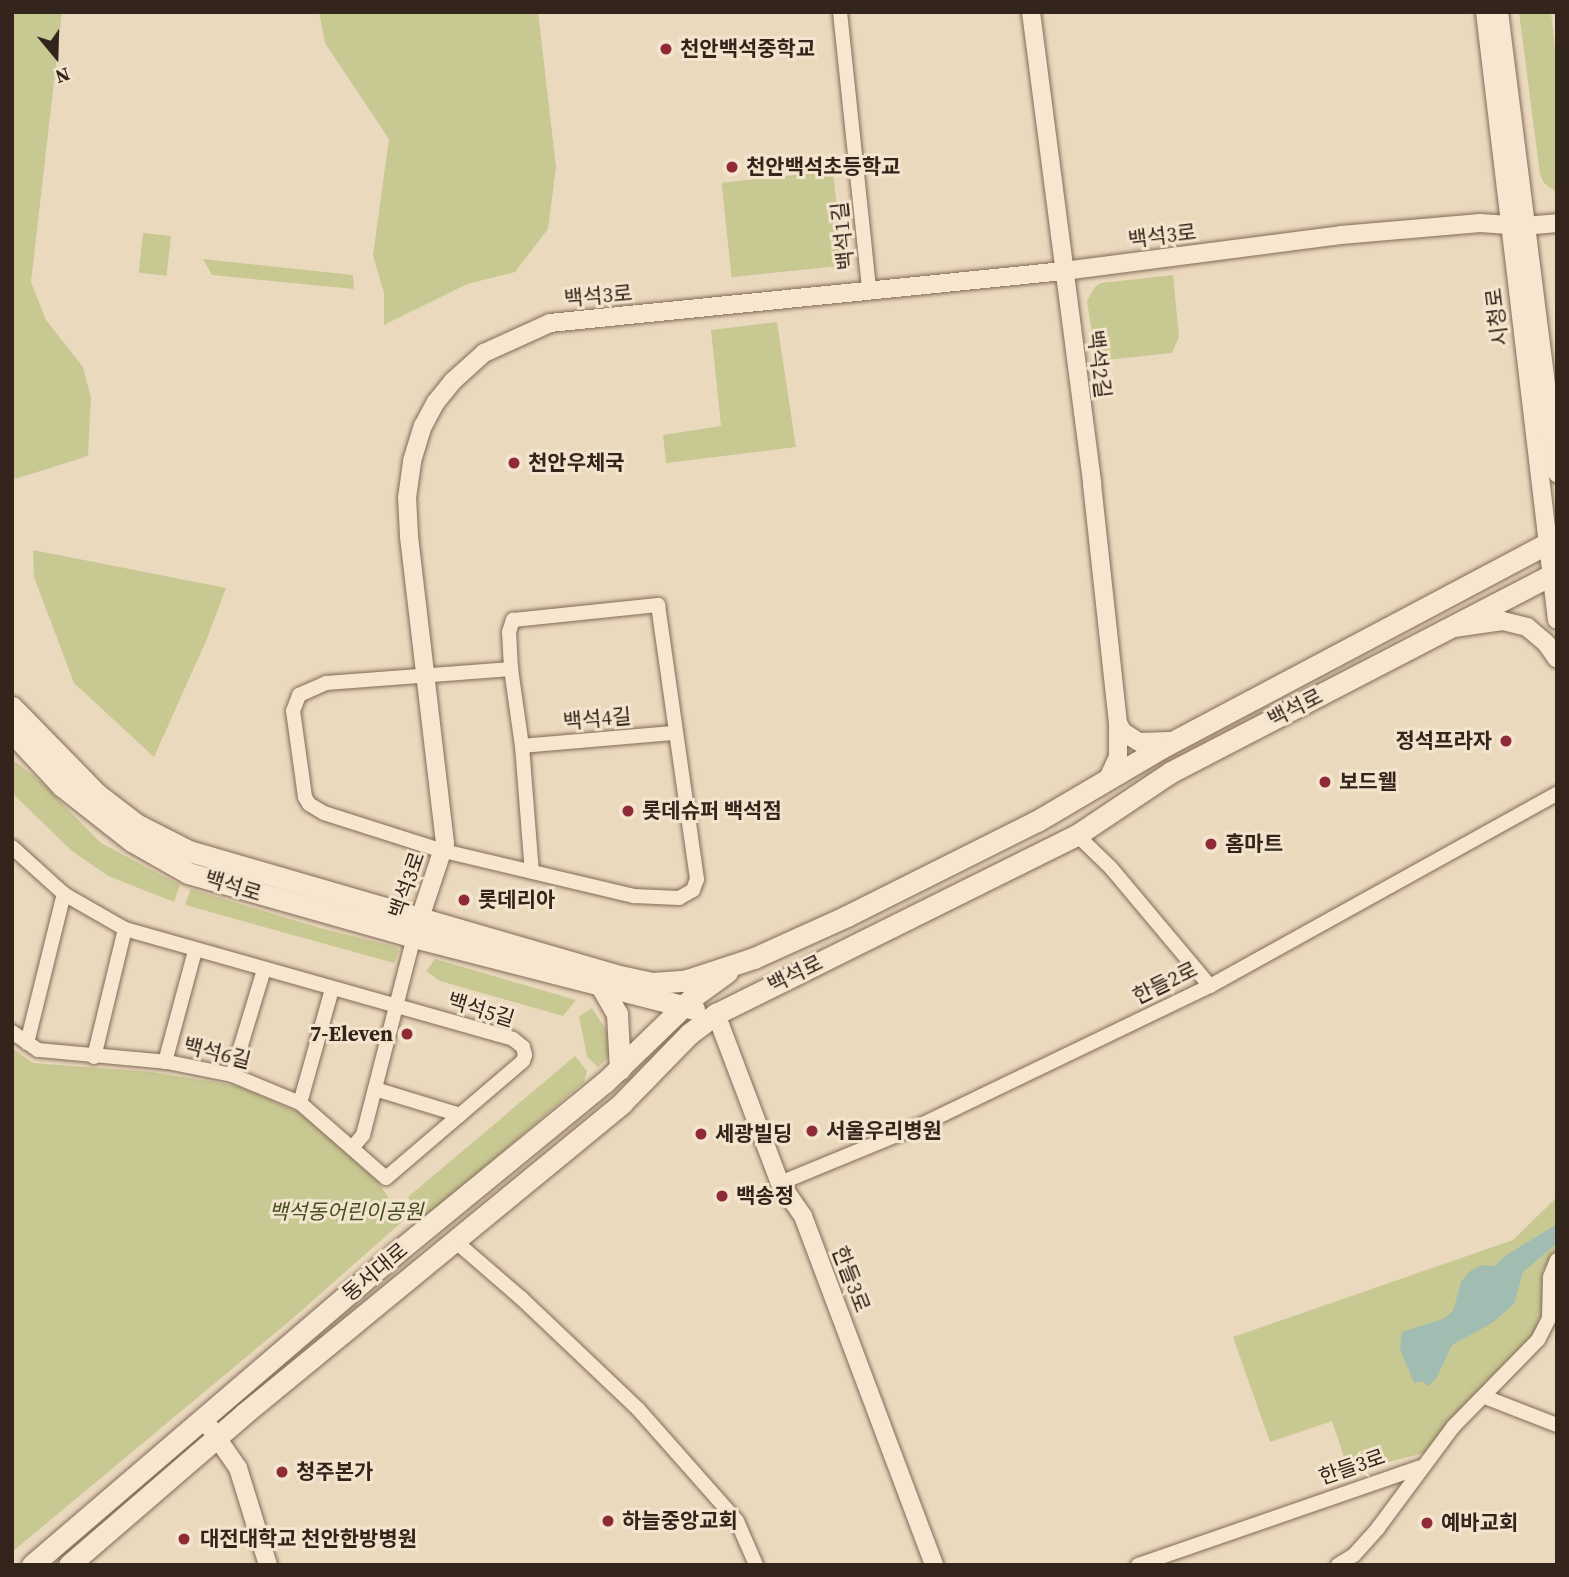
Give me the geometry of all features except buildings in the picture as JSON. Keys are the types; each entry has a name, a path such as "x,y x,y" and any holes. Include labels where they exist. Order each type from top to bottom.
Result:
{"main road":[{"name":"백석로","path":"15,739 62,786 132,841 188,873 652,983 684,981 754,958 847,916 1037,821 1177,739 1552,540"},
{"name":"백석로","path":"12,707 97,794 159,838 189,851 601,986 689,1001 716,1014 1077,835 1171,772 1554,573"},
{"name":"동서대로","path":"32,1565 396,1254 620,1069 689,1001 754,958"},
{"path":"652,983 689,1001"},
{"path":"601,986 618,1014 620,1069"},
{"name":"동서대로","path":"69,1565 622,1103 689,1034 716,1014"}],"street":[{"name":"백석1길","path":"840,12 869,289"},
{"name":"백석2길","path":"1031,12 1118,723 1118,757 1107,781"},
{"name":"시청로","path":"1485,12 1516,225 1557,473"},
{"name":"시청로","path":"1499,12 1516,225 1554,573"},
{"name":"백석3로","path":"352,1148 363,1135 417,927 446,843 409,535 407,498 412,461 423,426 436,402 467,366 502,342 550,323 1064,271 1341,235 1480,223 1557,223"},
{"path":"1554,573 1557,620"},
{"path":"511,668 326,683 299,695 293,711 304,797 309,804 324,813 443,850 532,872 647,898 679,898 693,890 697,879 657,605 513,620 509,632 511,668 522,746 532,872"},
{"path":"1447,629 1503,621 1527,627 1546,643 1557,659"},
{"path":"1118,723 1123,732 1139,742 1154,743 1177,739"},
{"name":"백석4길","path":"522,746 674,733"},
{"name":"한들2로","path":"780,1183 933,1119 1210,986 1557,794"},
{"path":"1077,835 1120,879 1210,986"},
{"name":"백석5길","path":"12,847 64,894 125,929 513,1039 523,1047 523,1061 386,1178"},
{"path":"27,1043 64,894"},
{"path":"94,1058 125,929"},
{"path":"165,1062 195,951"},
{"path":"232,1075 264,970"},
{"path":"300,1103 332,989"},
{"name":"한들3로","path":"716,1014 780,1183 803,1216 934,1565"},
{"name":"백석6길","path":"12,1032 38,1050 94,1058 165,1062 232,1075 300,1103 386,1178"},
{"path":"374,1089 460,1115"},
{"path":"454,1241 521,1298 638,1409 737,1521 756,1565"},
{"name":"한들3로","path":"1338,1565 1354,1555 1378,1528 1453,1427 1538,1340 1549,1318 1550,1277 1557,1260"},
{"path":"1485,1397 1557,1425"},
{"path":"204,1419 237,1468 263,1562"},
{"name":"한들3로","path":"1138,1565 1421,1467"}],"green space":[{"path":"12,12 62,12 31,282 46,320 83,367 91,398 88,456 12,480"},
{"path":"319,12 538,12 556,167 548,229 515,272 467,284 384,325 384,293 373,255 389,139 325,43"},
{"path":"1519,12 1551,12 1557,68 1557,193 1544,183 1540,175"},
{"path":"833,171 843,265 732,277 722,183"},
{"path":"143,233 171,236 167,276 139,273"},
{"path":"203,259 353,275 354,289 212,275"},
{"path":"1173,275 1179,337 1172,353 1096,361 1087,301 1095,287 1101,283"},
{"path":"777,322 796,447 666,463 663,435 721,426 711,330"},
{"path":"33,550 226,588 206,641 154,757 74,683 34,577"},
{"path":"12,759 40,781 101,843 180,885 174,902 108,876 72,851 12,793"},
{"path":"191,889 320,928 396,947 399,951 394,963 185,905"},
{"path":"435,959 576,1000 563,1016 440,981 426,971"},
{"path":"592,1008 612,1039 610,1056 598,1067 587,1057 579,1016"},
{"name":"백석동어린이공원","path":"12,1048 33,1063 152,1072 238,1086 302,1114 377,1181 404,1220 292,1319 12,1552"},
{"path":"575,1056 587,1071 584,1082 427,1216 422,1217 408,1197"},
{"path":"1557,1197 1557,1250 1543,1269 1542,1313 1537,1329 1527,1344 1446,1424 1428,1452 1349,1472 1332,1421 1270,1442 1233,1337 1513,1240"}],"shaded area":[{"path":"1557,1224 1557,1243 1523,1272 1514,1304 1492,1323 1452,1345 1436,1379 1428,1386 1422,1381 1414,1383 1400,1349 1402,1332 1443,1319 1453,1311 1461,1282 1470,1271 1482,1265 1495,1266 1505,1256"}],"place":[{"name":"천안백석중학교","path":"666,49"},
{"name":"천안백석초등학교","path":"732,167"},
{"name":"천안우체국","path":"514,463"},
{"name":"정석프라자","path":"1506,741"},
{"name":"보드웰","path":"1325,782"},
{"name":"롯데슈퍼 백석점","path":"628,811"},
{"name":"홈마트","path":"1211,844"},
{"name":"롯데리아","path":"464,900"},
{"name":"7-Eleven","path":"407,1034"},
{"name":"서울우리병원","path":"812,1131"},
{"name":"세광빌딩","path":"701,1134"},
{"name":"백송정","path":"722,1196"},
{"name":"청주본가","path":"282,1472"},
{"name":"하늘중앙교회","path":"608,1521"},
{"name":"예바교회","path":"1427,1523"},
{"name":"대전대학교 천안한방병원","path":"184,1539"}]}
